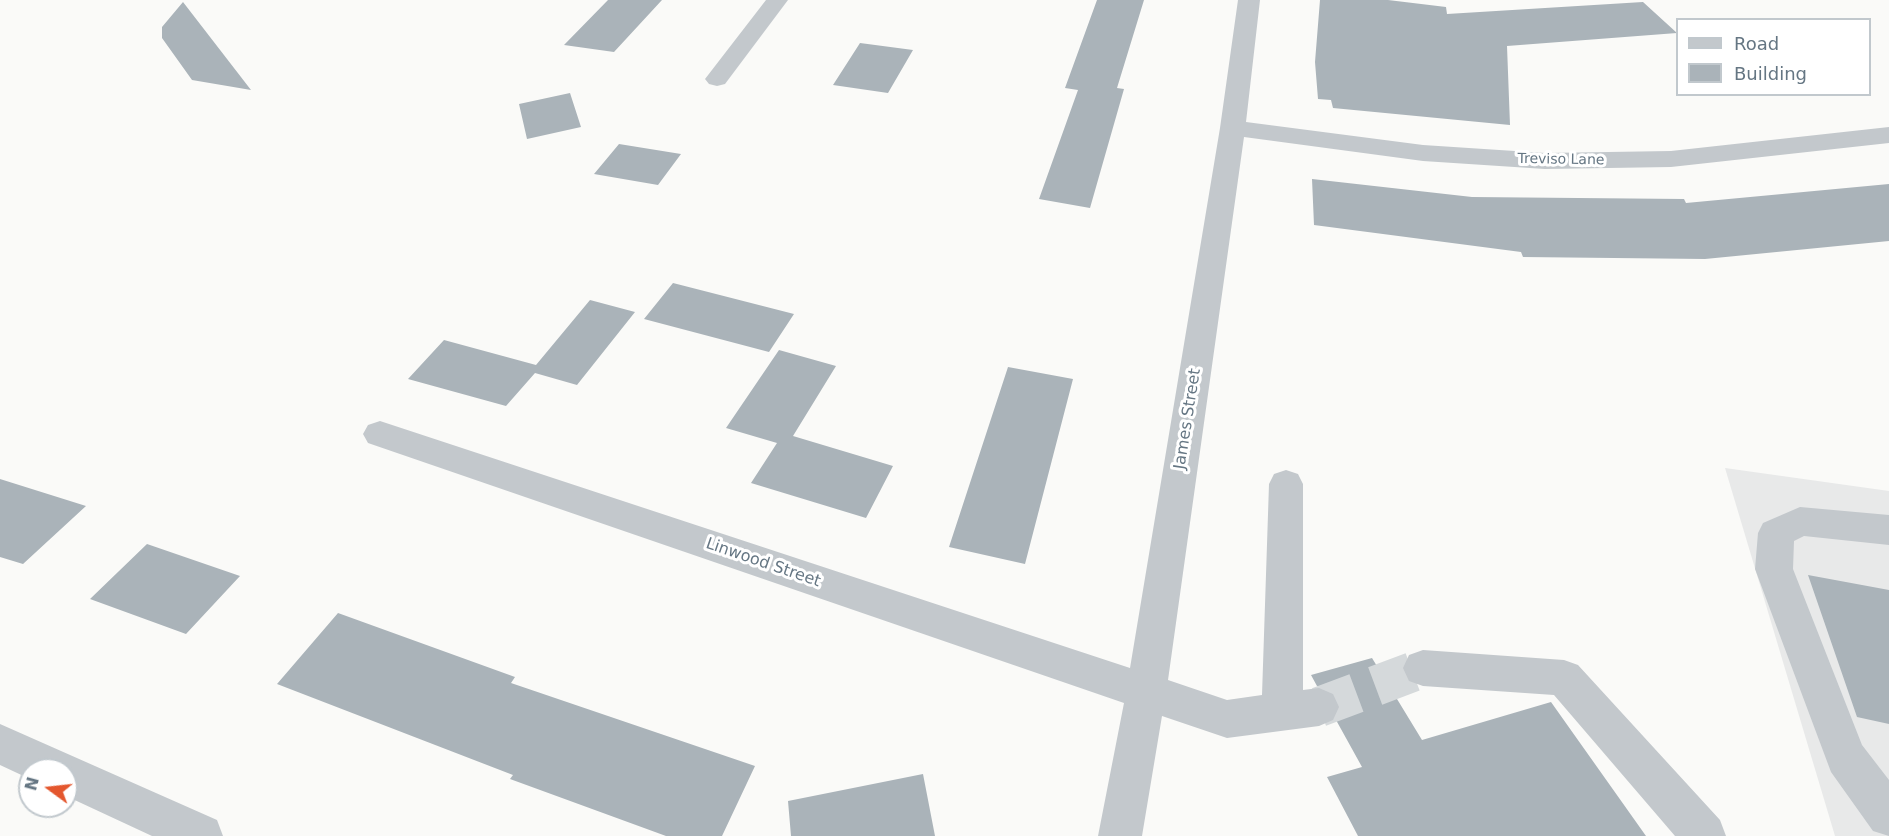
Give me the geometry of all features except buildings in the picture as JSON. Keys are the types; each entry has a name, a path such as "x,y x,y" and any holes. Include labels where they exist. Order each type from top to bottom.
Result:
{"street":[{"path":"717,79 777,0"},
{"name":"James Street","path":"1120,836 1146,693 1233,128 1249,0"},
{"name":"Treviso Lane","path":"1233,128 1423,153 1545,161 1671,159 1889,135"},
{"name":"Linwood Street","path":"380,434 1227,719 1301,709 1286,484"},
{"path":"1889,530 1800,521 1776,533 1774,569 1846,758 1889,816"},
{"path":"1423,668 1564,678 1704,836"},
{"path":"0,744 31,758"},
{"path":"78,780 201,836"}],"shaded area":[{"path":"1725,468 1889,491 1889,836 1835,836"}],"tunnel":[{"path":"1319,707 1423,668"}]}
